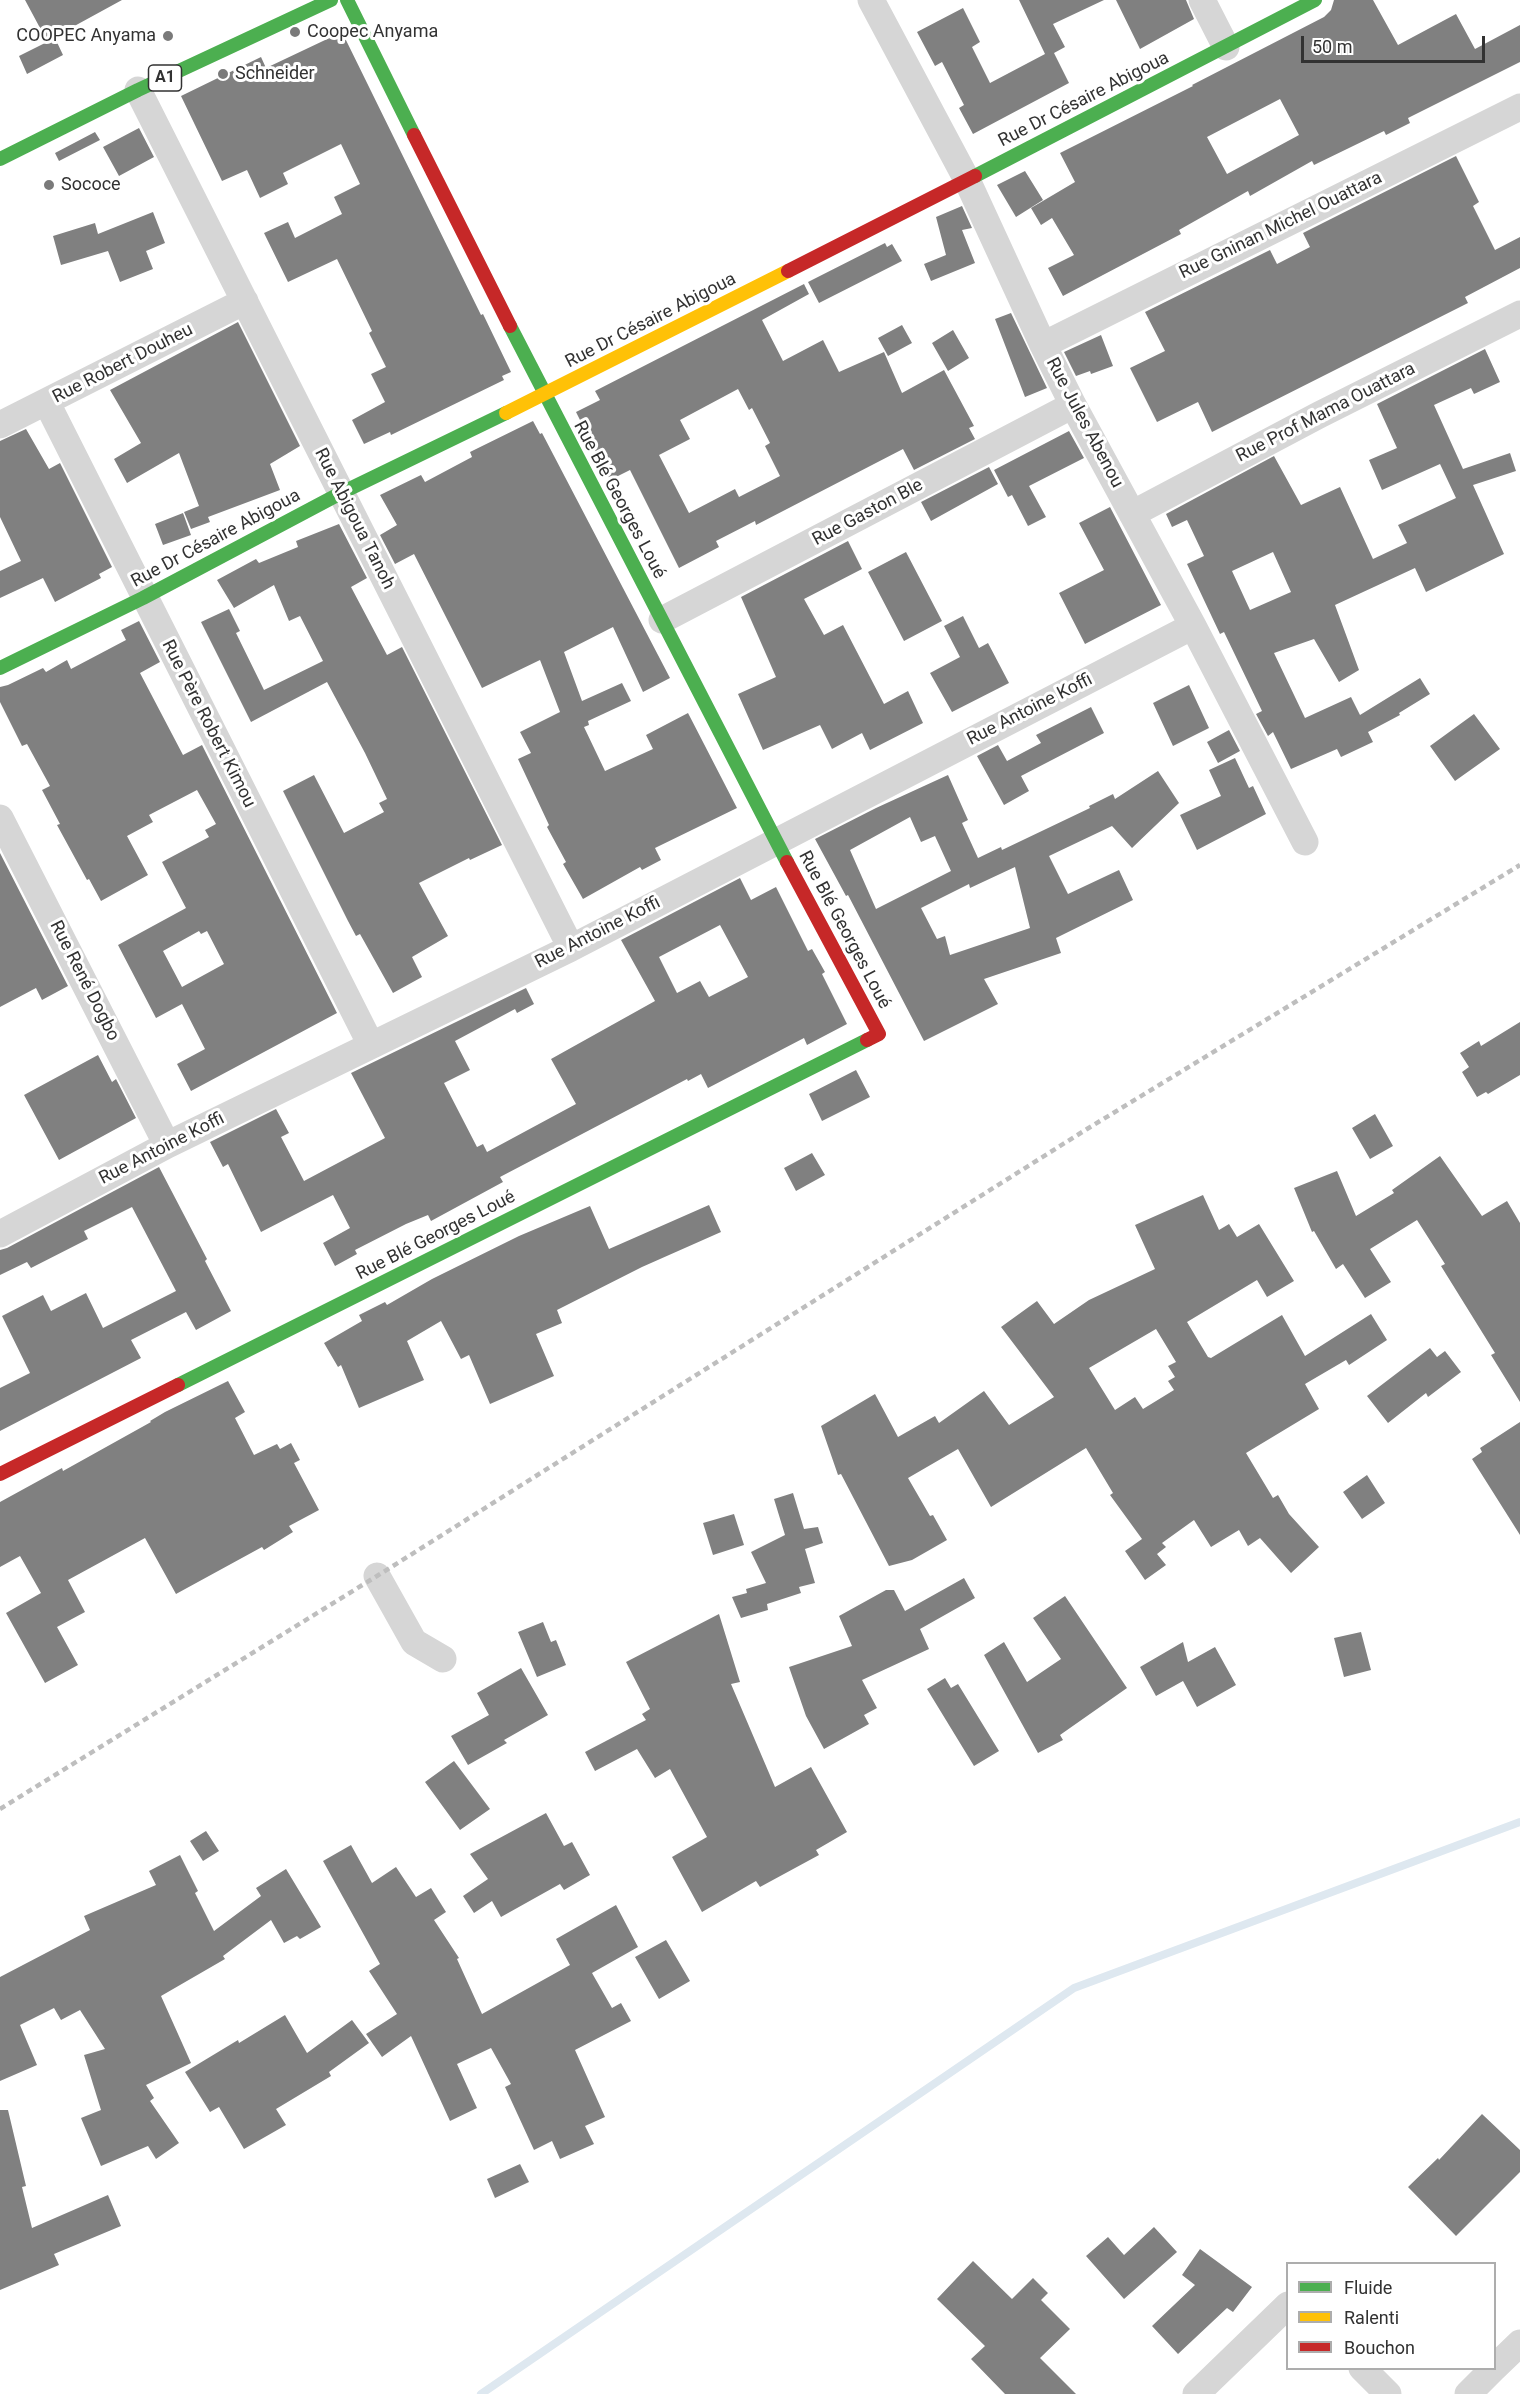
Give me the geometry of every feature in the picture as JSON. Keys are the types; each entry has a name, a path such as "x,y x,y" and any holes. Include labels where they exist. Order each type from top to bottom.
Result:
{"street":[{"name":"A1","path":"0,159 138,90 331,0"},
{"name":"Rue Blé Georges Loué","path":"0,1474 879,1034 544,395 347,0"},
{"name":"Rue Jules Abenou","path":"871,0 967,180 1073,405 1193,626 1305,842"},
{"path":"1202,0 1226,47"},
{"name":"Rue Dr Césaire Abigoua","path":"0,669 341,493 544,395 1316,0"},
{"name":"Rue Abigoua Tanoh","path":"138,90 571,948"},
{"name":"Rue Gninan Michel Ouattara","path":"1043,345 1520,107"},
{"name":"Rue Robert Douheu","path":"0,425 245,301"},
{"name":"Rue Prof Mama Ouattara","path":"1132,514 1319,415 1520,314"},
{"name":"Rue Père Robert Kimou","path":"47,403 371,1045"},
{"name":"Rue Gaston Ble","path":"662,620 1073,405"},
{"name":"Rue Antoine Koffi","path":"0,1234 167,1145 571,948 1193,626"},
{"name":"Rue René Dogbo","path":"0,818 167,1145"},
{"path":"377,1576 414,1642 443,1659"},
{"path":"1196,2394 1286,2306"},
{"path":"1496,2366 1520,2343"},
{"path":"1364,2370 1388,2394"},
{"path":"1468,2394 1492,2370"}],"building":[{"path":"25,0 122,0 47,41"},
{"path":"1019,0 1104,0 1053,24 1065,47 1054,53 1069,83 973,134 959,108 964,105 942,62 935,66 917,32 963,8 980,42 972,47 990,83 1045,54"},
{"path":"1116,0 1186,0 1194,19 1140,49"},
{"path":"1334,0 1373,0 1398,45 1456,14 1475,49 1520,25 1520,62 1408,118 1410,123 1386,135 1384,131 1314,165 1312,161 1250,196 1248,191 1179,230 1181,234 1063,296 1048,268 1074,255 1052,218 1041,225 1031,208 1075,182 1060,153 1324,17 1331,10","holes":["1280,99 1299,135 1227,174 1207,137"]},
{"path":"342,32 511,372 502,376 504,380 391,435 390,432 364,444 352,420 385,402 371,374 386,367 369,333 372,331 337,259 288,282 264,233 288,222 295,238 342,214 334,197 360,184 341,144 283,173 288,184 260,198 247,170 222,181 181,96 261,57 266,68"},
{"path":"55,38 63,55 27,74 19,56"},
{"path":"139,128 154,157 119,176 103,147"},
{"path":"95,132 100,140 59,161 55,153"},
{"path":"1456,156 1479,202 1473,206 1495,250 1520,237 1520,268 1465,297 1468,303 1212,432 1198,402 1157,422 1130,368 1165,351 1145,312 1270,250 1277,264 1310,247 1303,233"},
{"path":"1025,171 1043,200 1016,217 997,185"},
{"path":"962,206 972,228 962,230 975,263 931,281 924,264 946,255 936,217"},
{"path":"153,212 165,243 146,251 153,269 120,282 108,251 61,265 53,236 95,223 98,234"},
{"path":"885,243 887,247 892,244 902,261 819,303 808,282"},
{"path":"804,284 809,294 762,320 783,361 823,340 839,372 884,352 902,393 944,370 974,426 969,428 975,439 914,470 903,449 756,525 755,521 716,541 719,547 679,568 630,470 610,480 576,412 600,400 595,391","holes":["738,389 749,410 752,408 770,443 765,446 780,476 739,497 735,489 689,513 659,455 690,439 680,420"]},
{"path":"1011,313 1047,388 1025,397 995,319"},
{"path":"238,322 300,446 270,464 280,490 208,517 210,522 191,529 184,512 199,506 179,453 127,483 114,459 141,443 110,390"},
{"path":"902,325 912,343 888,356 878,338"},
{"path":"953,330 969,358 948,371 932,343"},
{"path":"1101,335 1113,366 1091,374 1090,371 1076,376 1064,352"},
{"path":"1485,349 1500,382 1474,394 1471,388 1434,405 1463,469 1510,453 1516,471 1473,485 1504,554 1426,592 1415,568 1335,605 1359,670 1339,682 1314,639 1274,653 1305,718 1351,697 1360,715 1420,678 1430,694 1399,713 1400,715 1368,732 1373,742 1341,757 1337,749 1291,769 1273,732 1268,736 1256,714 1262,711 1224,632 1220,634 1187,564 1204,556 1187,520 1172,527 1166,514 1274,456 1301,505 1340,487 1373,559 1407,543 1398,525 1456,498 1440,464 1382,490 1369,460 1397,448 1377,404","holes":["1273,552 1291,592 1250,610 1232,571"]},
{"path":"533,421 540,434 542,433 670,678 643,692 613,627 564,652 582,701 622,683 631,701 588,721 589,725 584,727 605,771 653,749 646,735 688,713 737,808 655,848 661,860 642,870 640,867 583,899 563,864 566,862 547,827 549,825 518,759 531,753 520,732 560,712 540,660 482,688 414,554 395,564 380,535 397,525 380,495 421,475 425,482 472,457 470,452"},
{"path":"26,429 49,469 60,463 112,567 99,574 101,578 55,602 43,578 0,598 0,571 21,561 0,517 0,441"},
{"path":"1069,431 1084,458 1029,486 1046,517 1028,526 1012,495 1008,497 994,470"},
{"path":"989,467 998,484 931,521 921,502"},
{"path":"1110,507 1161,605 1085,644 1059,593 1104,570 1079,523"},
{"path":"183,513 191,535 163,545 155,524"},
{"path":"339,524 367,578 351,587 387,655 402,647 502,845 470,860 469,858 419,883 448,936 412,957 422,977 393,993 360,934 356,936 283,791 314,775 344,833 384,812 379,803 387,799 365,753 327,682 251,722 201,622 229,609 240,631 236,633 264,690 323,661 300,616 289,621 274,585 234,608 217,580 256,559 259,563 298,547 296,541"},
{"path":"848,541 862,569 804,599 824,635 843,625 884,704 908,691 923,723 870,750 862,733 832,749 820,725 763,750 738,694 776,677 741,597"},
{"path":"906,552 942,621 904,641 868,572"},
{"path":"963,616 979,648 988,643 1009,683 952,712 930,673 960,657 944,626"},
{"path":"139,621 160,662 140,673 183,755 202,745 337,1013 191,1091 177,1064 205,1049 182,1004 156,1018 118,945 186,908 162,862 209,837 205,830 216,824 197,790 149,815 153,822 127,836 148,875 101,901 57,825 60,824 42,790 50,786 27,744 22,746 0,702 0,687 43,668 46,672 67,660 71,669 126,640 121,630","holes":["199,931 201,934 207,931 224,964 182,987 163,951"]},
{"path":"1189,685 1209,728 1173,746 1153,703"},
{"path":"1091,707 1104,733 1021,776 1029,791 1004,805 977,756 998,745 1007,761 1041,743 1036,735"},
{"path":"1474,714 1500,749 1455,781 1430,746"},
{"path":"1229,730 1240,751 1218,763 1207,742"},
{"path":"1235,758 1249,788 1253,786 1266,814 1197,850 1180,815 1221,796 1209,770"},
{"path":"1158,771 1179,803 1132,848 1112,826 1049,856 1068,894 1119,870 1133,900 1056,938 1061,953 984,979 998,1004 924,1041 848,895 846,896 815,839 948,775 968,820 962,823 978,858 1001,847 1002,850 1090,808 1089,806 1113,794 1115,799","holes":["910,817 921,842 935,836 951,871 876,909 850,850","1015,867 1030,928 950,955 945,936 937,939 921,908 969,884 970,888"]},
{"path":"0,853 68,986 42,1000 36,988 0,1007"},
{"path":"740,878 751,900 776,887 808,951 812,949 825,972 822,974 847,1024 807,1045 804,1038 708,1088 701,1074 688,1081 687,1079 500,1177 503,1182 431,1221 428,1215 406,1224 355,1250 357,1254 335,1266 323,1243 350,1228 333,1195 261,1232 228,1164 223,1167 210,1142 276,1109 289,1133 281,1137 304,1181 385,1138 351,1073 526,988 534,1004 517,1013 515,1009 455,1041 470,1070 444,1083 477,1147 483,1144 487,1152 576,1104 551,1059 655,1001 621,940","holes":["720,925 748,977 709,997 700,981 677,993 659,957"]},
{"path":"1520,1022 1520,1075 1488,1094 1486,1092 1477,1097 1462,1072 1469,1067 1460,1053 1479,1041 1481,1046"},
{"path":"98,1055 112,1082 116,1079 136,1118 59,1160 24,1095"},
{"path":"856,1070 870,1097 822,1121 809,1094"},
{"path":"1375,1114 1393,1146 1370,1159 1352,1128"},
{"path":"812,1153 825,1175 796,1191 784,1168"},
{"path":"1440,1156 1482,1216 1507,1201 1520,1223 1520,1402 1491,1355 1495,1353 1441,1266 1445,1264 1417,1220 1370,1249 1391,1282 1365,1298 1343,1264 1336,1269 1314,1231 1312,1232 1294,1188 1337,1171 1356,1216 1394,1193 1392,1190"},
{"path":"159,1167 231,1311 196,1330 186,1312 131,1340 141,1358 0,1431 0,1388 30,1373 2,1316 43,1295 51,1311 86,1293 103,1328 176,1291 132,1207 84,1231 88,1239 31,1268 27,1262 0,1275 0,1250"},
{"path":"1203,1195 1219,1230 1229,1224 1237,1237 1259,1224 1294,1281 1267,1297 1257,1280 1187,1322 1208,1357 1211,1358 1282,1315 1305,1356 1371,1314 1387,1340 1349,1365 1346,1360 1305,1384 1319,1409 1246,1453 1273,1498 1278,1495 1289,1514 1319,1547 1291,1573 1260,1538 1248,1546 1239,1530 1211,1547 1194,1520 1162,1543 1166,1547 1157,1554 1166,1565 1145,1580 1125,1551 1142,1539 1110,1495 1113,1493 1086,1448 991,1507 958,1449 908,1478 947,1540 912,1560 889,1566 841,1474 838,1475 821,1426 875,1394 898,1437 935,1416 939,1423 984,1391 1009,1425 1054,1397 1001,1327 1037,1301 1054,1324 1089,1300 1155,1269 1135,1225","holes":["1156,1329 1176,1362 1168,1366 1175,1377 1168,1381 1174,1390 1143,1409 1135,1397 1115,1410 1089,1368"]},
{"path":"709,1205 721,1232 642,1267 557,1310 562,1323 536,1334 554,1376 490,1404 469,1355 461,1359 441,1321 407,1341 424,1380 359,1408 341,1365 338,1367 324,1343 362,1321 359,1315 385,1302 387,1305 432,1279 519,1236 590,1206 609,1249"},
{"path":"1430,1348 1437,1357 1445,1351 1461,1372 1428,1397 1426,1393 1388,1423 1367,1396"},
{"path":"228,1381 245,1412 235,1418 254,1455 277,1444 280,1449 291,1443 300,1460 294,1463 319,1510 289,1526 293,1532 264,1550 262,1547 176,1594 145,1538 68,1580 85,1612 57,1627 78,1665 45,1683 6,1613 41,1593 20,1556 0,1567 0,1502 62,1468 63,1471 165,1412"},
{"path":"1520,1422 1520,1535 1472,1459 1482,1452 1480,1448"},
{"path":"1367,1475 1385,1503 1362,1519 1343,1492"},
{"path":"793,1493 804,1529 818,1527 823,1543 805,1549 815,1583 799,1587 801,1593 767,1604 768,1610 741,1618 732,1597 747,1593 746,1589 766,1583 751,1552 785,1535 774,1499"},
{"path":"734,1514 744,1545 713,1555 703,1523"},
{"path":"964,1578 975,1598 920,1629 929,1649 862,1680 877,1708 864,1715 869,1724 824,1749 806,1716 789,1667 852,1646 839,1616 886,1590 894,1590 905,1611"},
{"path":"1065,1596 1127,1688 1060,1735 1063,1740 1038,1753 984,1655 1004,1642 1027,1682 1061,1659 1033,1618"},
{"path":"719,1614 740,1682 731,1684 775,1787 811,1767 847,1832 816,1850 819,1855 760,1887 756,1881 702,1912 672,1857 707,1837 670,1769 655,1778 637,1749 595,1771 585,1752 646,1720 642,1714 650,1709 626,1662"},
{"path":"543,1622 551,1642 556,1640 566,1665 537,1677 518,1632"},
{"path":"1361,1632 1371,1670 1344,1677 1334,1638"},
{"path":"1183,1642 1188,1662 1215,1647 1236,1685 1197,1707 1183,1681 1156,1696 1140,1667"},
{"path":"521,1668 548,1715 504,1740 507,1743 468,1765 451,1736 489,1715 477,1693"},
{"path":"945,1678 951,1688 958,1684 999,1751 974,1766 927,1689"},
{"path":"454,1761 490,1809 460,1830 425,1782"},
{"path":"546,1813 564,1846 572,1842 590,1875 564,1890 560,1884 501,1917 492,1901 474,1913 463,1896 488,1879 470,1854"},
{"path":"206,1831 219,1851 203,1861 190,1841"},
{"path":"351,1845 372,1883 396,1867 416,1897 431,1888 446,1912 434,1920 459,1958 457,1959 482,2014 570,1965 556,1939 616,1905 638,1947 592,1973 612,2008 621,2003 631,2021 575,2050 605,2117 585,2126 594,2144 560,2159 552,2141 534,2150 505,2087 511,2084 491,2048 457,2064 477,2108 450,2121 411,2036 382,2057 366,2034 397,2014 369,1971 380,1964 323,1861"},
{"path":"180,1855 198,1891 195,1893 214,1931 261,1896 256,1888 286,1869 321,1927 300,1939 297,1936 284,1943 271,1920 223,1956 225,1959 161,1996 191,2063 146,2085 154,2098 150,2101 179,2143 156,2159 148,2146 101,2166 81,2118 101,2110 84,2055 105,2049 80,2010 61,2020 54,2008 20,2025 37,2065 0,2081 0,1977 90,1930 84,1916 156,1885 149,1871"},
{"path":"666,1940 690,1981 659,1999 635,1957"},
{"path":"285,2015 307,2053 352,2020 369,2043 329,2072 331,2076 276,2109 286,2125 244,2149 219,2107 210,2112 185,2072"},
{"path":"0,2110 8,2110 26,2186 22,2187 32,2228 108,2195 121,2226 54,2254 59,2265 0,2290"},
{"path":"1482,2114 1520,2150 1520,2172 1456,2236 1408,2187 1438,2158 1439,2160"},
{"path":"520,2164 529,2182 495,2198 487,2179"},
{"path":"1154,2227 1177,2252 1124,2299 1086,2256 1108,2237 1124,2255"},
{"path":"1200,2249 1252,2287 1233,2312 1227,2308 1178,2354 1152,2326 1195,2285 1182,2275"},
{"path":"973,2261 1012,2299 1033,2278 1048,2293 1041,2300 1070,2329 1040,2358 1076,2394 1005,2394 971,2359 985,2346 937,2299"}],"waterway":[{"path":"481,2394 1074,1988 1520,1822"}],"railway":[{"path":"0,1809 377,1576 1087,1129 1520,865"}],"traffic: fast":[{"path":"0,159 138,90 331,0"},
{"path":"347,0 414,135"},
{"path":"975,176 1315,0"},
{"path":"510,326 787,862"},
{"path":"0,668 143,598 341,493 506,413"},
{"path":"178,1385 867,1040"}],"traffic: slow":[{"path":"506,413 788,271"}],"traffic: jam":[{"path":"414,135 510,326"},
{"path":"788,271 975,176"},
{"path":"787,862 879,1034 867,1040"},
{"path":"0,1474 178,1385"}],"place":[{"name":"Coopec Anyama","path":"295,32"},
{"name":"COOPEC Anyama","path":"168,36"},
{"name":"Schneider","path":"223,74"},
{"name":"Sococe","path":"49,185"}]}
